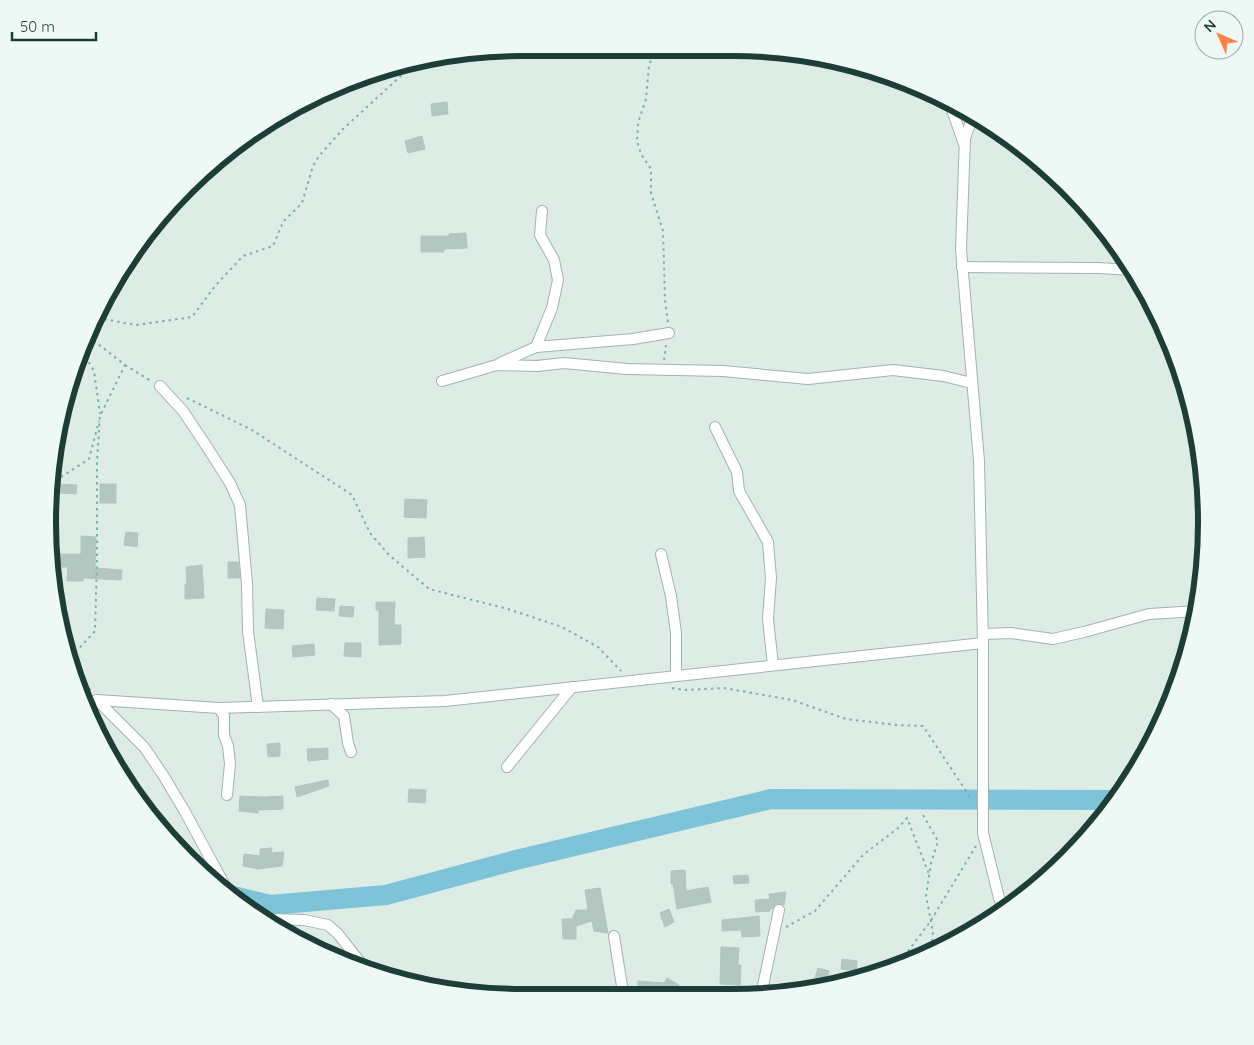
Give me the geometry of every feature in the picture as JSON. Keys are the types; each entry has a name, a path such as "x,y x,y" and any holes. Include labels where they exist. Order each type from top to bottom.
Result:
{"street":[{"path":"953,112 965,148"},
{"path":"971,123 965,138 961,249 978,461 983,638 984,833 1001,903"},
{"path":"536,347 552,308 558,280 554,260 540,235 542,211"},
{"path":"962,267 1123,269"},
{"path":"442,381 497,365 536,347 633,339 669,333"},
{"path":"497,365 537,366 564,364 627,369 667,369 775,375 808,379 893,370 943,376 972,383"},
{"path":"160,386 183,411 230,483 240,505 247,584 248,631 258,707"},
{"path":"715,427 737,472 738,491 768,542 771,578 768,619 773,665"},
{"path":"662,554 671,596 676,634 676,676"},
{"path":"92,702 98,700 219,708 445,701 773,665 983,638 1011,632 1052,638 1084,632 1148,614 1189,612"},
{"path":"507,767 572,687"},
{"path":"98,700 144,746 184,810 220,877"},
{"path":"331,704 344,716 351,752"},
{"path":"219,708 224,716 224,735 228,746 230,764 227,795"},
{"path":"762,988 779,910"},
{"path":"278,919 304,920 328,925 338,934 357,958"},
{"path":"614,936 623,989"}],"path":[{"path":"652,56 646,99 638,123 637,141 642,154 652,169 652,193 663,231 665,300 669,333 664,358 667,369"},
{"path":"103,319 136,325 192,317 215,286 243,256 273,246 283,222 302,203 313,166 319,156 343,129 406,71"},
{"path":"94,340 124,365 160,386"},
{"path":"75,653 94,631 98,558 97,470 100,416 94,371 87,358"},
{"path":"58,479 89,459 100,416 124,365"},
{"path":"185,398 252,430 352,495 370,533 389,556 430,589 508,609 562,627 598,647 619,668 627,681"},
{"path":"85,682 98,700"},
{"path":"665,687 684,690 724,688 792,700 846,719 923,726 971,799 974,808"},
{"path":"923,815 938,841 929,874 926,896 933,932 932,944"},
{"path":"775,933 815,911 863,855 898,828 906,818 929,874"},
{"path":"905,955 930,922 984,833"}],"building":[{"path":"447,102 448,114 432,116 431,104"},
{"path":"422,136 425,149 408,153 405,141"},
{"path":"466,233 467,248 444,249 444,252 421,252 421,236 449,236 449,234"},
{"path":"59,484 77,485 76,494 59,493"},
{"path":"100,484 116,484 116,503 100,503"},
{"path":"405,499 427,500 426,518 404,517"},
{"path":"126,532 138,533 137,547 124,545"},
{"path":"81,536 96,537 95,568 122,570 121,580 83,578 83,581 67,581 68,567 60,567 60,554 81,554"},
{"path":"424,537 425,557 408,558 408,538"},
{"path":"228,562 238,562 240,578 228,578"},
{"path":"202,565 204,598 185,599 185,584 187,584 186,567"},
{"path":"317,598 335,599 334,611 316,610"},
{"path":"376,602 395,602 394,625 401,625 401,644 379,645 379,610 376,610"},
{"path":"340,606 354,607 353,617 339,616"},
{"path":"266,609 284,610 283,629 265,628"},
{"path":"345,643 361,643 361,657 344,656"},
{"path":"314,644 315,655 293,657 292,646"},
{"path":"280,743 280,756 268,757 267,744"},
{"path":"328,748 328,759 308,761 307,749"},
{"path":"328,780 329,786 297,797 295,787"},
{"path":"409,789 426,790 425,803 408,802"},
{"path":"240,796 283,796 283,809 258,810 258,813 239,811"},
{"path":"272,848 271,853 284,852 282,866 258,869 243,866 244,854 260,856 260,849"},
{"path":"685,870 686,891 708,887 711,902 677,909 673,884 671,884 671,871"},
{"path":"748,875 749,883 734,884 733,876"},
{"path":"600,888 608,933 594,931 592,921 576,926 576,939 563,939 562,919 572,919 576,910 588,910 585,890"},
{"path":"786,892 784,905 777,903 770,911 756,912 755,900 770,899 769,894"},
{"path":"669,909 674,922 665,927 660,913"},
{"path":"759,916 760,936 742,937 741,930 722,931 722,920"},
{"path":"721,947 739,948 738,965 741,965 740,985 720,984"},
{"path":"842,959 857,961 856,971 841,969"},
{"path":"818,968 829,971 827,979 814,981"},
{"path":"667,978 679,985 676,989 638,989 638,981 664,983"}],"waterway":[{"path":"250,900 270,905 386,895 516,860 771,799 1106,800"}]}
